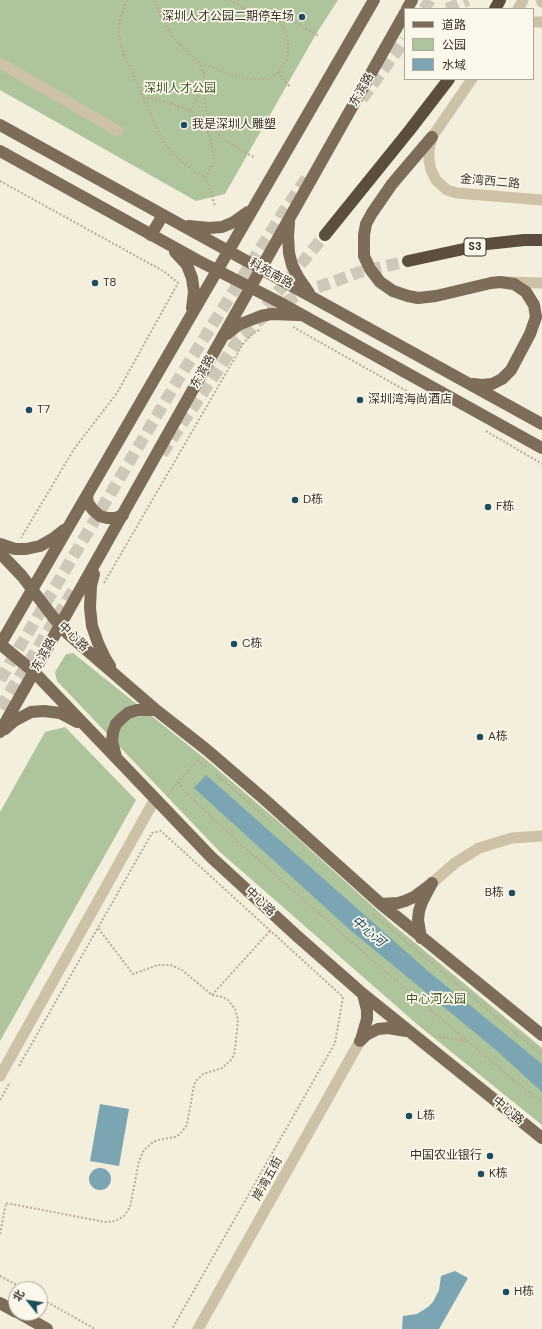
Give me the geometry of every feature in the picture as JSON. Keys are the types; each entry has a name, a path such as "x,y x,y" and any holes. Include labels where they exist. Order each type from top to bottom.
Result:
{"highway":[{"path":"326,235 409,131 447,80"},
{"name":"S3","path":"408,261 487,244 524,240 542,240"}],"main road":[{"path":"0,644 374,0"},
{"name":"东滨路","path":"0,733 404,14"},
{"name":"科苑南路","path":"0,125 542,424"},
{"path":"432,137 387,189 369,219 363,241 364,256 376,278 388,288 402,295 413,297 436,296 500,282 514,284 531,298 536,312 534,325 511,370 502,379 492,384 481,385 468,383"},
{"name":"科苑南路","path":"0,151 167,244 304,316 542,448"},
{"path":"180,224 195,228 222,227 245,215 255,204"},
{"path":"152,235 163,215"},
{"path":"289,219 289,253 292,265 298,277 314,298"},
{"path":"167,244 187,265 192,278 194,304 189,318"},
{"path":"222,338 238,325 261,316 271,314 304,316"},
{"path":"358,346 369,328"},
{"path":"87,495 90,506 100,516 115,518 123,515"},
{"path":"0,544 15,549 26,549 40,546 54,538 68,527"},
{"name":"中心路","path":"0,553 22,576 61,625 78,642 156,710 207,750 264,799 381,904 542,1035"},
{"path":"97,561 91,586 90,608 92,626 105,658 117,676"},
{"name":"中心路","path":"0,644 34,672 211,857 297,936 409,1032 542,1138"},
{"path":"116,758 112,741 116,724 132,711 146,709 156,710"},
{"path":"0,733 14,721 31,712 44,711 60,713 93,733"},
{"path":"381,904 405,901 419,894 432,883"},
{"path":"422,938 418,920 419,911 432,883"},
{"path":"360,1041 367,1019 367,1010 363,994"},
{"path":"360,1041 366,1035 378,1029 397,1028 409,1032"},
{"path":"33,1321 47,1329"}],"street":[{"path":"0,63 118,131"},
{"path":"432,137 471,80"},
{"name":"金湾西二路","path":"432,137 429,150 431,170 436,180 447,190 461,194 542,200"},
{"path":"500,282 542,283"},
{"path":"0,1076 157,801"},
{"path":"432,883 455,863 479,848 512,838 542,836"},
{"name":"岸湾五街","path":"198,1329 360,1041"}],"path":[{"path":"127,0 120,18 118,33 123,52 142,96 163,142 182,163 195,172 206,177"},
{"path":"154,0 164,22 175,39 199,62 231,75 249,79 268,79 278,72 286,61 288,54 288,40 281,24 270,13"},
{"path":"230,0 253,13 270,13 276,11 319,36"},
{"path":"199,62 204,74 203,86 206,108 212,127 224,140 255,158"},
{"path":"278,72 290,87"},
{"path":"190,111 203,86"},
{"path":"142,96 161,100 190,111 207,130 210,137 214,162 206,177 215,206"},
{"path":"207,130 212,127"},
{"path":"0,181 165,272 178,283 117,393 74,449 15,549"},
{"path":"291,326 410,393 445,408"},
{"path":"102,588 243,344 251,335 264,327"},
{"path":"484,430 542,464"},
{"path":"157,801 178,782 207,750"},
{"path":"198,760 207,767"},
{"path":"178,782 183,790 238,842 387,973 518,1084 542,1102"},
{"path":"16,1073 152,833 162,831 343,997 335,1043 172,1329"},
{"path":"0,1234 6,1204 105,1222 115,1221 124,1216 130,1207 138,1161 144,1150 153,1142 175,1137 184,1130 188,1119 196,1081 202,1074 222,1068 234,1055 238,1020 235,1009 228,1000 223,997 212,995 182,970 171,965 158,965 133,974 98,928"},
{"path":"212,995 270,930"},
{"path":"431,1035 467,1041"},
{"path":"0,1100 12,1080"},
{"path":"0,1276 9,1281"},
{"path":"48,1303 95,1329"}],"green space":[{"name":"深圳人才公园","path":"0,0 338,0 316,34 225,194 196,201 0,90"},
{"name":"中心河公园","path":"73,653 209,762 293,834 391,923 542,1048 542,1125 418,1025 220,852 57,681 55,672 66,654"},
{"path":"65,727 136,800 0,1041 0,812 45,732"}],"water":[{"name":"中心河","path":"206,775 429,972 542,1064 542,1092 496,1050 349,929 194,788"},
{"path":"100,1104 129,1109 119,1166 90,1161"},
{"path":"100,1168 108,1171 111,1179 108,1187 100,1190 92,1187 89,1179 92,1171"},
{"path":"455,1271 468,1278 439,1329 402,1329 403,1316 417,1314 428,1307 433,1302 439,1290 441,1276"}],"tunnel":[{"path":"425,8 430,0"},
{"path":"449,8 468,0"},
{"path":"362,99 404,41"},
{"path":"0,680 179,378 284,211 308,176"},
{"path":"266,306 325,235"},
{"path":"162,454 236,343 257,322 272,310 303,292 360,272 408,261"},
{"path":"0,708 73,591"}],"place":[{"name":"深圳人才公园二期停车场","path":"302,17"},
{"name":"我是深圳人雕塑","path":"184,125"},
{"name":"T8","path":"95,283"},
{"name":"深圳湾海尚酒店","path":"360,400"},
{"name":"T7","path":"29,410"},
{"name":"D栋","path":"295,500"},
{"name":"F栋","path":"488,507"},
{"name":"C栋","path":"234,644"},
{"name":"A栋","path":"480,737"},
{"name":"B栋","path":"512,893"},
{"name":"L栋","path":"409,1116"},
{"name":"中国农业银行","path":"490,1156"},
{"name":"K栋","path":"481,1174"},
{"name":"H栋","path":"506,1292"}]}
